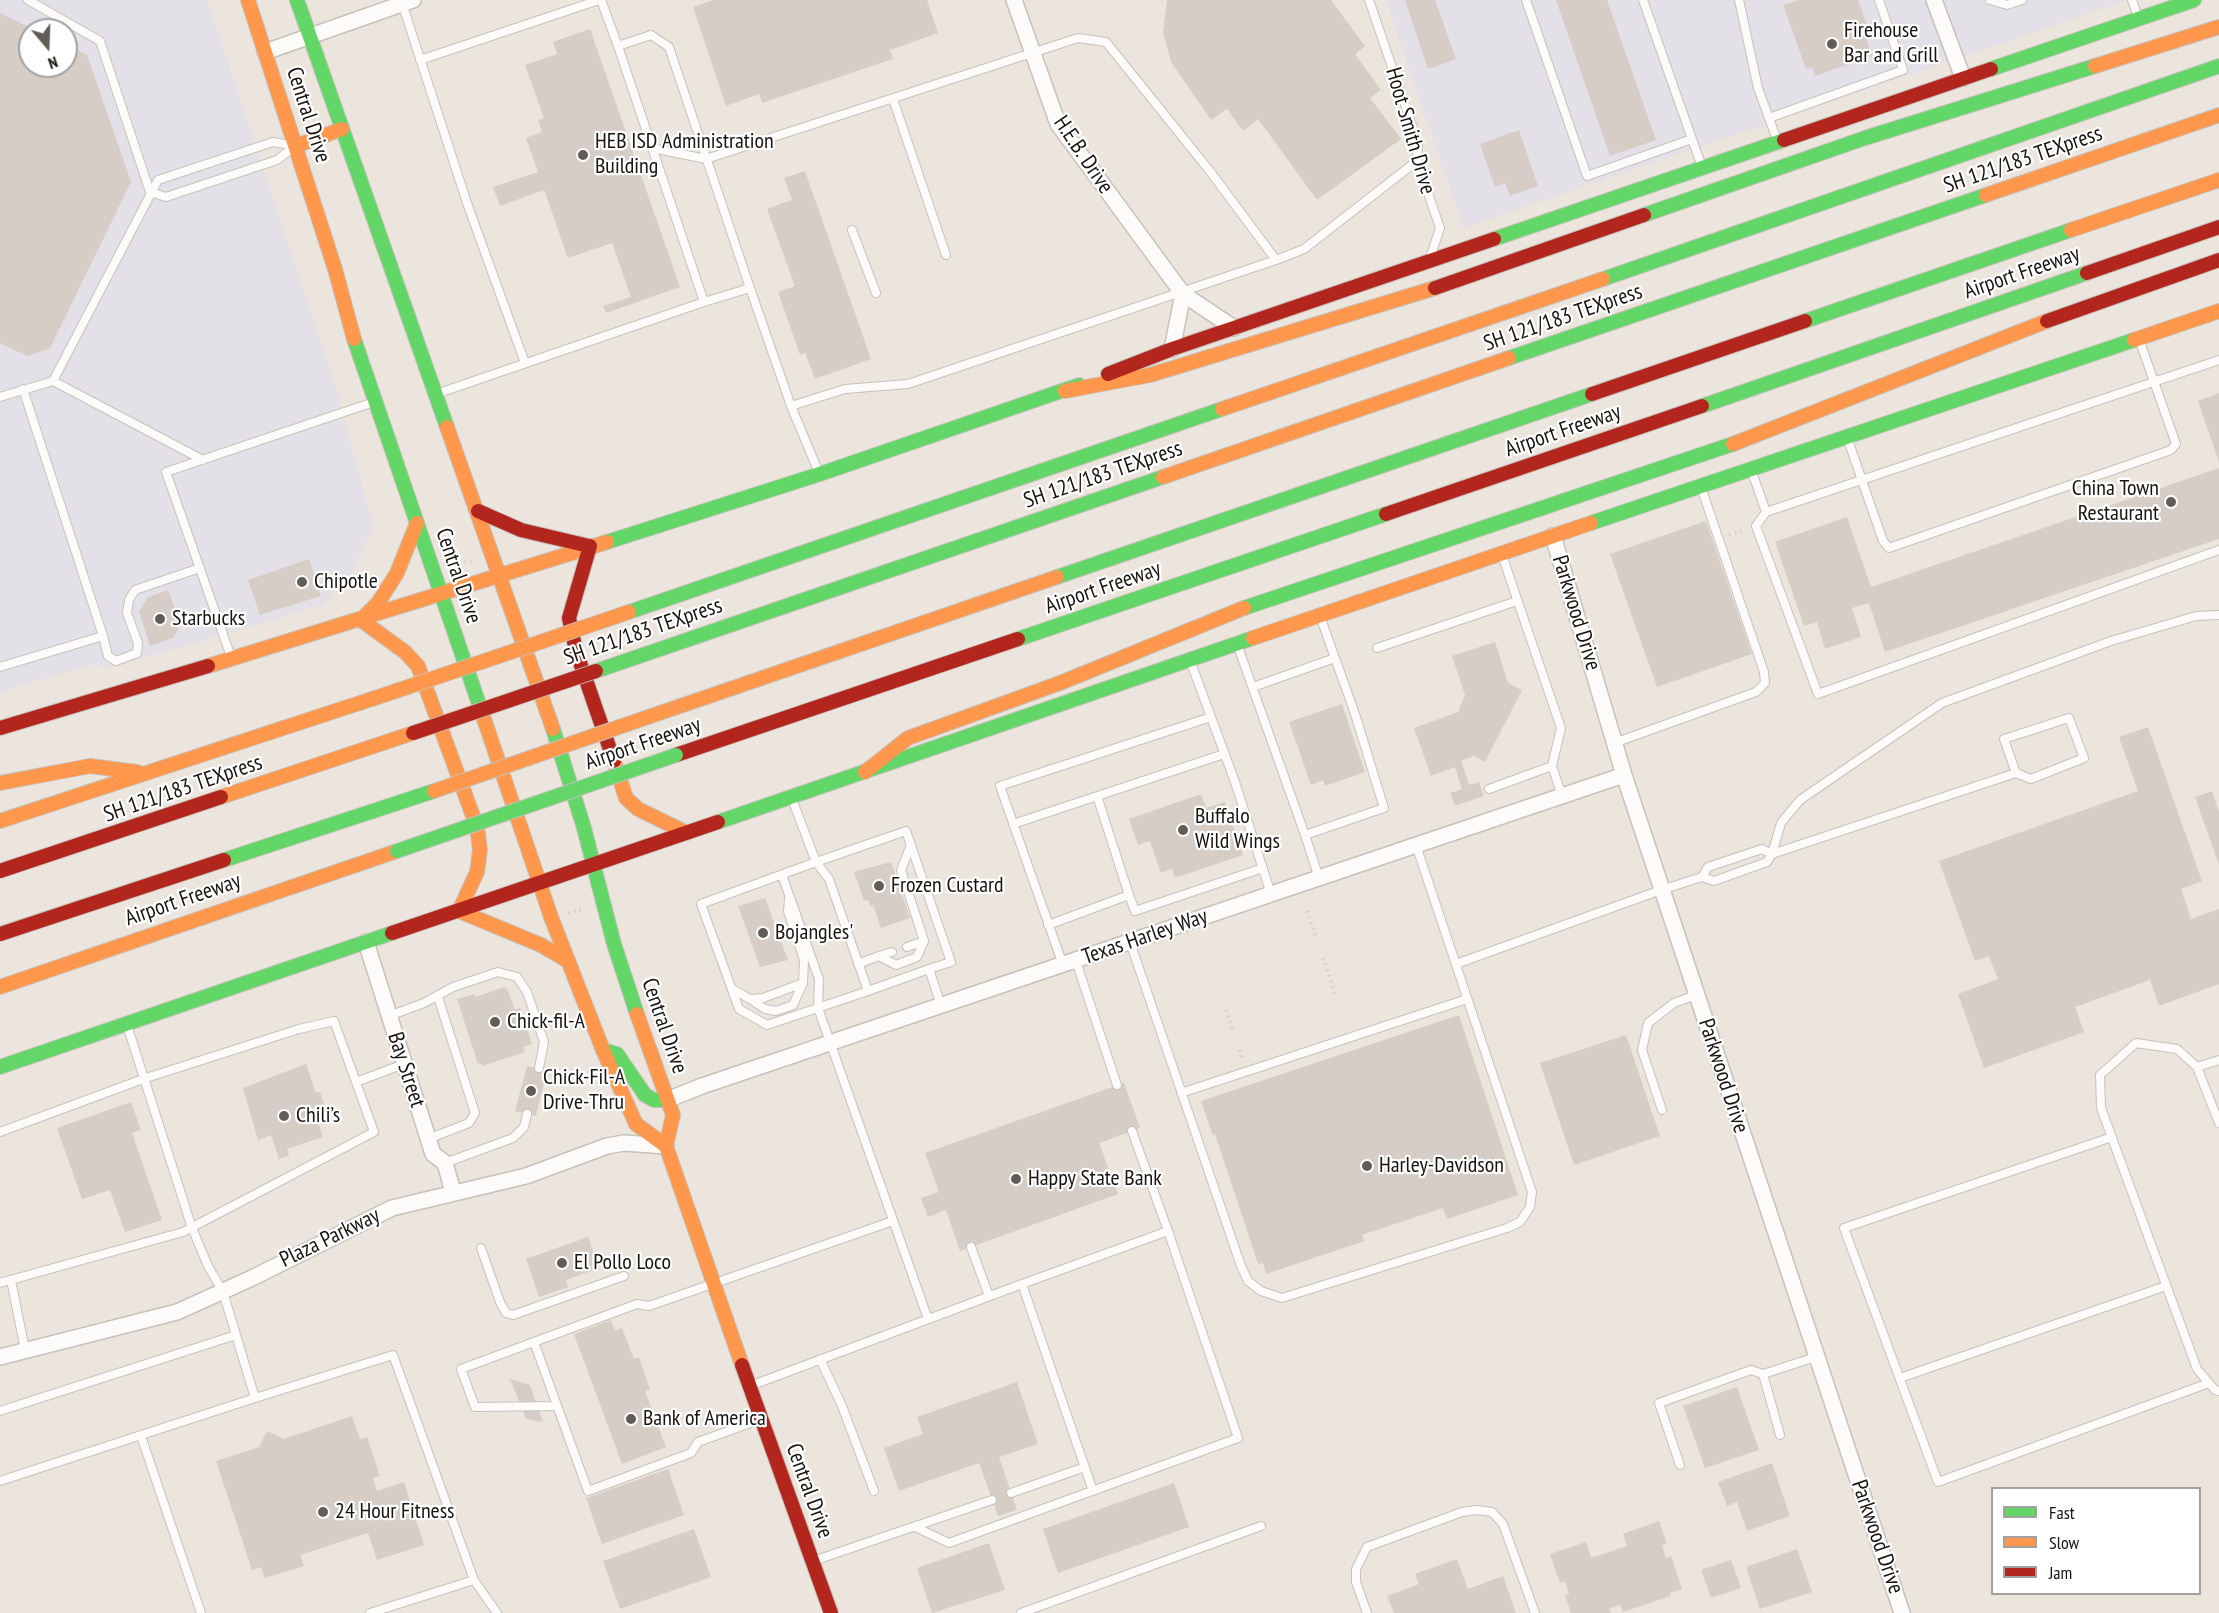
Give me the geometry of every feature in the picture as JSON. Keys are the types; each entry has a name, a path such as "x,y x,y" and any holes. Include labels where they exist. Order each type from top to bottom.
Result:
{"main road":[{"name":"Central Drive","path":"248,0 375,402 568,961 603,1050 636,1124 666,1146"},
{"name":"Central Drive","path":"297,0 553,730 594,865 614,944 674,1115 666,1146 711,1285 831,1613"},
{"path":"0,728 231,657 361,620 820,474 1065,391 1172,349 2194,0"},
{"path":"1065,391 1150,375 1395,302 1865,138 2219,27"},
{"path":"0,821 629,612 2011,140 2219,66"},
{"name":"SH 121/183 TEXpress","path":"0,871 596,671 2219,116"},
{"path":"296,146 342,129"},
{"path":"0,934 434,791 2219,180"},
{"name":"Airport Freeway","path":"0,987 2219,227"},
{"path":"865,772 908,738 1060,683 1250,606 1707,453 1806,417 2048,321 2219,260"},
{"path":"0,1067 1191,661 1320,614 2219,311"},
{"path":"478,511 521,530 590,546"},
{"path":"361,620 378,603 397,573 417,523"},
{"path":"590,546 569,618 576,651 626,798 638,809 687,833"},
{"path":"361,620 405,652 418,666 477,827 480,850 477,872 459,911"},
{"path":"0,783 90,766 145,773"},
{"path":"459,911 541,945 568,961"},
{"path":"603,1050 617,1054 645,1095 654,1100 667,1100"}],"street":[{"name":"H.E.B. Drive","path":"1014,0 1058,124 1183,294 1234,328"},
{"path":"1934,0 1963,78"},
{"path":"265,52 407,2"},
{"path":"1172,349 1183,294"},
{"name":"Parkwood Drive","path":"1553,536 1614,743 1661,890 1902,1613"},
{"name":"Texas Harley Way","path":"667,1100 830,1042 1624,775"},
{"name":"Bay Street","path":"366,942 433,1154 445,1163 453,1192"},
{"name":"Plaza Parkway","path":"0,1358 177,1312 223,1292 392,1208 526,1176 620,1143 666,1146"}],"lane":[{"path":"28,0 100,41 150,192"},
{"path":"420,60 600,0 618,46 704,302"},
{"name":"Hoot Smith Drive","path":"1369,0 1418,143 1417,161 1440,228 1429,262"},
{"path":"1526,0 1587,176 1692,139"},
{"path":"1643,0 1702,168"},
{"path":"1739,0 1758,88 1778,142"},
{"path":"1769,118 1902,70 1878,0"},
{"path":"1990,0 2007,5 2022,0"},
{"path":"2132,0 2139,19"},
{"path":"407,2 420,60 467,204 525,363"},
{"path":"618,46 651,35 669,47 791,406 820,474"},
{"path":"652,148 706,159 1078,38 1106,42 1164,118 1222,187 1276,260"},
{"path":"893,99 946,255"},
{"path":"53,381 158,180 273,142 296,146"},
{"path":"150,192 166,196 277,160 296,146"},
{"path":"791,406 844,389 908,384 1183,294 1276,260 1304,249 1417,161"},
{"path":"852,230 876,293"},
{"path":"434,394 750,288"},
{"path":"1847,435 1883,541 1889,548 2171,450 2176,444 2139,339"},
{"path":"2219,360 1766,512 1756,526 1818,693 2219,550"},
{"path":"0,397 53,381 203,460"},
{"path":"23,389 108,656 116,661 131,658 137,653 138,643 128,613 129,600 135,590 200,568"},
{"path":"231,657 166,472 375,402"},
{"path":"1751,468 1766,512"},
{"path":"1614,743 1763,688 1766,683 1701,485"},
{"path":"1501,553 1561,728 1552,766 1562,796"},
{"path":"1377,648 1517,601"},
{"path":"1305,835 1384,808 1320,614"},
{"path":"1456,964 1661,890 1702,877 1714,881 1767,862 1772,854 1781,823 1800,800 1942,704 2111,641 2196,616 2219,615"},
{"path":"0,667 103,636"},
{"path":"1238,644 1319,878"},
{"path":"1253,687 1335,658"},
{"path":"1191,661 1271,894"},
{"path":"1117,1085 1069,963 1048,925 999,786 1211,717"},
{"path":"1702,877 1708,867 1762,849 1772,854 2016,773 2031,780 2084,758 2069,718 2004,739 2016,773"},
{"path":"1013,824 1224,754"},
{"path":"1489,789 1552,766"},
{"path":"1097,796 1135,911 1263,868"},
{"path":"792,797 816,862 829,879 868,991"},
{"path":"906,831 911,845 951,962 767,1025 739,1009 701,904 906,831"},
{"path":"879,956 896,965 916,957 924,941 901,870 911,845"},
{"path":"1130,942 1241,1266 1248,1281 1261,1291 1282,1298 1507,1228 1520,1222 1530,1207 1532,1192 1416,845"},
{"path":"782,875 819,979 818,1008 928,1319"},
{"path":"732,989 765,1009 776,1011 793,1005 804,983 804,960 788,911 789,895"},
{"path":"1048,925 1129,895"},
{"path":"907,947 924,941"},
{"path":"858,964 892,952"},
{"path":"928,969 941,1005"},
{"path":"389,1016 438,997 453,987 498,972 518,977 527,992 544,1042 539,1068"},
{"path":"750,999 763,998 804,983"},
{"path":"1662,1110 1642,1050 1648,1023 1674,1003 1696,995"},
{"path":"428,1139 469,1123 475,1113 438,997"},
{"path":"1181,1093 1467,999"},
{"path":"0,1132 143,1079 300,1029 334,1021 374,1132 192,1228 0,1283"},
{"path":"127,1024 192,1228 208,1266 223,1292 255,1398"},
{"path":"2219,1123 2216,1103 2197,1067 2176,1049 2136,1043 2100,1075 2101,1108 2197,1369 2209,1383 2219,1390"},
{"path":"2197,1067 2219,1060"},
{"path":"356,1082 404,1064"},
{"path":"445,1163 513,1138 524,1127 527,1114"},
{"path":"917,1528 949,1543 1238,1438 1132,1131"},
{"path":"2112,1137 1844,1228 1938,1482 2209,1383"},
{"path":"557,1406 475,1407 461,1369 638,1304 649,1306 893,1221"},
{"path":"748,1386 1168,1231"},
{"path":"971,1247 989,1296"},
{"path":"481,1248 500,1302 506,1312 513,1315 624,1276"},
{"path":"10,1281 25,1350"},
{"path":"1022,1284 1093,1491"},
{"path":"1900,1378 2166,1286"},
{"path":"0,1411 236,1335"},
{"path":"534,1342 588,1491 691,1454 698,1442 760,1419"},
{"path":"0,1481 393,1355 474,1580 497,1613"},
{"path":"1680,1465 1659,1403 1751,1370 1763,1374 1816,1357"},
{"path":"820,1359 842,1406 874,1491"},
{"path":"1763,1374 1780,1435"},
{"path":"141,1436 201,1613"},
{"path":"1011,1493 1085,1467"},
{"path":"812,1561 917,1528 992,1500"},
{"path":"1367,1613 1356,1582 1356,1569 1367,1547 1462,1512 1477,1510 1492,1512 1503,1524 1535,1613"},
{"path":"1021,1613 1261,1526"},
{"path":"370,1613 474,1580"}],"path":[{"path":"1719,539 1756,526"},
{"path":"464,561 475,562"},
{"path":"1307,911 1316,937"},
{"path":"1323,958 1336,996"},
{"path":"1226,1010 1233,1030"}],"shaded area":[{"path":"0,0 207,0 337,391 373,526 353,570 322,605 114,667 91,665 0,692"},
{"path":"1386,0 2128,0 1463,228"}],"building":[{"path":"713,0 927,0 938,33 890,50 893,59 762,103 759,94 726,106 693,7"},
{"path":"1167,0 1331,0 1365,46 1355,54 1381,90 1370,98 1401,139 1317,200 1258,119 1243,131 1227,109 1211,120 1171,62 1163,32"},
{"path":"1405,0 1435,0 1456,59 1428,69"},
{"path":"1556,0 1607,0 1656,140 1610,156"},
{"name":"Firehouse Bar and Grill","path":"1799,0 1858,0 1869,31 1864,33 1872,56 1815,76 1812,67 1806,69 1783,5"},
{"path":"0,13 18,22 18,78 78,78 78,51 87,55 131,182 50,348 27,356 0,343"},
{"name":"HEB ISD Administration Building","path":"590,29 680,287 606,313 603,306 631,297 612,243 568,258 544,190 500,206 493,187 538,172 526,138 542,132 538,120 544,118 525,65 557,54 553,42"},
{"path":"1519,130 1538,186 1510,196 1505,183 1495,187 1480,144"},
{"path":"805,171 871,359 815,379 805,353 800,355 778,292 795,286 767,209 792,200 784,178"},
{"path":"2219,393 2219,462 2198,401"},
{"path":"2219,468 2219,539 1885,652 1869,603 1852,608 1861,637 1825,649 1817,622 1804,626 1775,542 1847,517 1871,587"},
{"path":"1706,521 1752,654 1657,687 1610,554"},
{"path":"309,559 321,596 260,615 248,580"},
{"name":"Starbucks","path":"168,590 181,625 173,638 150,646 139,612 148,597"},
{"path":"1495,642 1508,683 1522,690 1485,762 1474,756 1461,761 1469,785 1479,782 1484,796 1455,806 1450,793 1462,789 1455,767 1431,776 1414,728 1458,712 1465,695 1452,656"},
{"path":"1342,704 1365,772 1325,786 1323,780 1311,785 1289,722"},
{"path":"2148,727 2202,881 2181,889 2191,919 2219,909 2219,984 2159,1006 2150,980 2075,1007 2084,1032 1984,1068 1958,994 1998,979 1989,956 1975,961 1939,861 2138,791 2119,737"},
{"path":"2212,791 2219,812 2219,865 2195,797"},
{"name":"Buffalo Wild Wings","path":"1201,794 1206,808 1225,802 1243,855 1175,878 1172,869 1161,873 1150,841 1138,845 1129,819"},
{"name":"Frozen Custard","path":"891,862 910,918 881,928 873,905 870,906 868,900 864,901 854,872"},
{"name":"Bojangles'","path":"765,898 788,960 760,967 738,906"},
{"name":"Chick-fil-A","path":"507,988 515,1010 520,1008 532,1044 523,1047 525,1052 482,1066 478,1064 457,999 474,994 475,997"},
{"name":"Harley-Davidson","path":"1459,1015 1518,1195 1447,1219 1443,1208 1362,1235 1364,1241 1266,1274 1263,1263 1258,1264 1215,1134 1213,1136 1201,1101"},
{"path":"1626,1035 1660,1136 1574,1165 1540,1063"},
{"name":"Chili’s","path":"306,1064 316,1093 320,1092 324,1104 313,1108 323,1137 287,1149 289,1156 279,1159 271,1135 258,1140 243,1088"},
{"name":"Chick-Fil-A Drive-Thru","path":"527,1066 547,1071 536,1116 515,1111"},
{"name":"Happy State Bank","path":"1124,1083 1140,1128 1099,1143 1118,1194 960,1251 946,1210 928,1217 921,1198 939,1192 925,1153"},
{"path":"131,1102 141,1130 132,1133 162,1220 125,1232 110,1190 82,1199 57,1128"},
{"name":"El Pollo Loco","path":"588,1237 599,1268 566,1280 568,1287 539,1297 526,1259"},
{"name":"Bank of America","path":"611,1320 615,1331 622,1328 634,1359 639,1357 650,1389 645,1391 666,1447 622,1464 574,1334"},
{"path":"510,1379 530,1385 543,1422 526,1419"},
{"path":"1017,1382 1038,1444 999,1457 1017,1510 998,1516 979,1463 899,1491 884,1448 923,1434 917,1417"},
{"path":"1737,1387 1759,1450 1705,1468 1683,1406"},
{"name":"24 Hour Fitness","path":"352,1416 360,1439 367,1437 380,1476 373,1478 377,1491 404,1482 424,1545 377,1560 368,1533 300,1555 304,1566 265,1578 261,1567 252,1570 216,1461 259,1447 267,1431 284,1439"},
{"path":"1772,1463 1790,1516 1747,1531 1737,1502 1727,1506 1718,1482"},
{"path":"668,1469 684,1515 602,1544 586,1498"},
{"path":"1174,1483 1189,1527 1058,1573 1043,1529"},
{"path":"1659,1521 1667,1544 1662,1545 1666,1558 1671,1556 1682,1589 1670,1593 1671,1596 1623,1612 1620,1605 1609,1609 1611,1613 1571,1613 1565,1595 1569,1594 1565,1581 1560,1583 1550,1554 1586,1542 1591,1558 1627,1546 1623,1534"},
{"path":"694,1529 711,1577 620,1609 603,1561"},
{"path":"989,1543 1005,1590 932,1613 917,1568"},
{"path":"1797,1549 1812,1592 1760,1609 1746,1567"},
{"path":"1457,1559 1468,1589 1503,1576 1516,1613 1394,1613 1387,1596 1419,1584 1415,1574"},
{"path":"1731,1560 1741,1588 1711,1598 1701,1570"}],"traffic: fast":[{"path":"297,0 447,427"},
{"path":"1991,69 2194,0"},
{"path":"1644,215 1865,138 2095,66"},
{"path":"1603,279 2219,66"},
{"path":"1494,239 1784,140"},
{"path":"1509,358 1986,195"},
{"path":"1805,321 2071,230"},
{"path":"1702,406 2087,273"},
{"path":"354,339 481,710"},
{"path":"1591,523 2134,340"},
{"path":"607,542 820,474 1079,385"},
{"path":"1057,577 1592,394"},
{"path":"629,612 1222,409"},
{"path":"1244,608 1733,444"},
{"path":"596,671 1163,477"},
{"path":"1018,639 1386,514"},
{"path":"718,822 1253,638"},
{"path":"553,729 584,828 614,944 637,1014"},
{"path":"397,851 676,755"},
{"path":"224,860 434,791"},
{"path":"0,1067 392,933"},
{"path":"603,1050 617,1054 645,1095 654,1100 667,1100"}],"traffic: slow":[{"path":"248,0 335,269 354,339"},
{"path":"2095,66 2219,27"},
{"path":"1986,195 2219,115"},
{"path":"296,146 342,129"},
{"path":"2071,230 2219,180"},
{"path":"1222,409 1603,279"},
{"path":"1065,391 1150,375 1435,288"},
{"path":"2134,340 2219,311"},
{"path":"1733,444 2047,321"},
{"path":"1163,477 1509,358"},
{"path":"447,427 553,729"},
{"path":"417,523 397,573 378,603 361,620 405,652 418,666 477,827 480,850 477,872 459,911"},
{"path":"1253,638 1591,523"},
{"path":"208,666 607,542"},
{"path":"616,728 1057,577"},
{"path":"865,772 908,738 1060,683 1244,608"},
{"path":"384,695 629,612"},
{"path":"0,821 384,695"},
{"path":"481,710 551,917 603,1050 636,1124 666,1146"},
{"path":"434,791 616,728"},
{"path":"221,797 413,733"},
{"path":"614,761 626,798 638,809 687,833"},
{"path":"0,783 90,766 137,772"},
{"path":"0,987 397,851"},
{"path":"459,911 541,945 568,961"},
{"path":"637,1014 673,1115 666,1146 742,1365"}],"traffic: jam":[{"path":"1784,140 1991,69"},
{"path":"1435,288 1644,215"},
{"path":"2087,273 2219,227"},
{"path":"1108,374 1172,349 1494,239"},
{"path":"2047,321 2219,260"},
{"path":"1592,394 1805,321"},
{"path":"1386,514 1702,406"},
{"path":"478,511 521,530 589,546"},
{"path":"590,546 569,618 576,651 614,761"},
{"path":"676,755 1018,639"},
{"path":"0,728 208,666"},
{"path":"413,733 596,671"},
{"path":"0,871 221,797"},
{"path":"392,933 718,822"},
{"path":"0,934 224,860"},
{"path":"742,1365 831,1613"}],"place":[{"name":"Firehouse Bar and Grill","path":"1832,44"},
{"name":"HEB ISD Administration Building","path":"583,155"},
{"name":"China Town Restaurant","path":"2171,502"},
{"name":"Chipotle","path":"302,582"},
{"name":"Starbucks","path":"160,619"},
{"name":"Buffalo Wild Wings","path":"1183,830"},
{"name":"Frozen Custard","path":"879,886"},
{"name":"Bojangles'","path":"763,933"},
{"name":"Chick-fil-A","path":"495,1022"},
{"name":"Chick-Fil-A Drive-Thru","path":"531,1091"},
{"name":"Chili’s","path":"284,1116"},
{"name":"Harley-Davidson","path":"1367,1166"},
{"name":"Happy State Bank","path":"1016,1179"},
{"name":"El Pollo Loco","path":"562,1263"},
{"name":"Bank of America","path":"631,1419"},
{"name":"24 Hour Fitness","path":"323,1512"}]}
